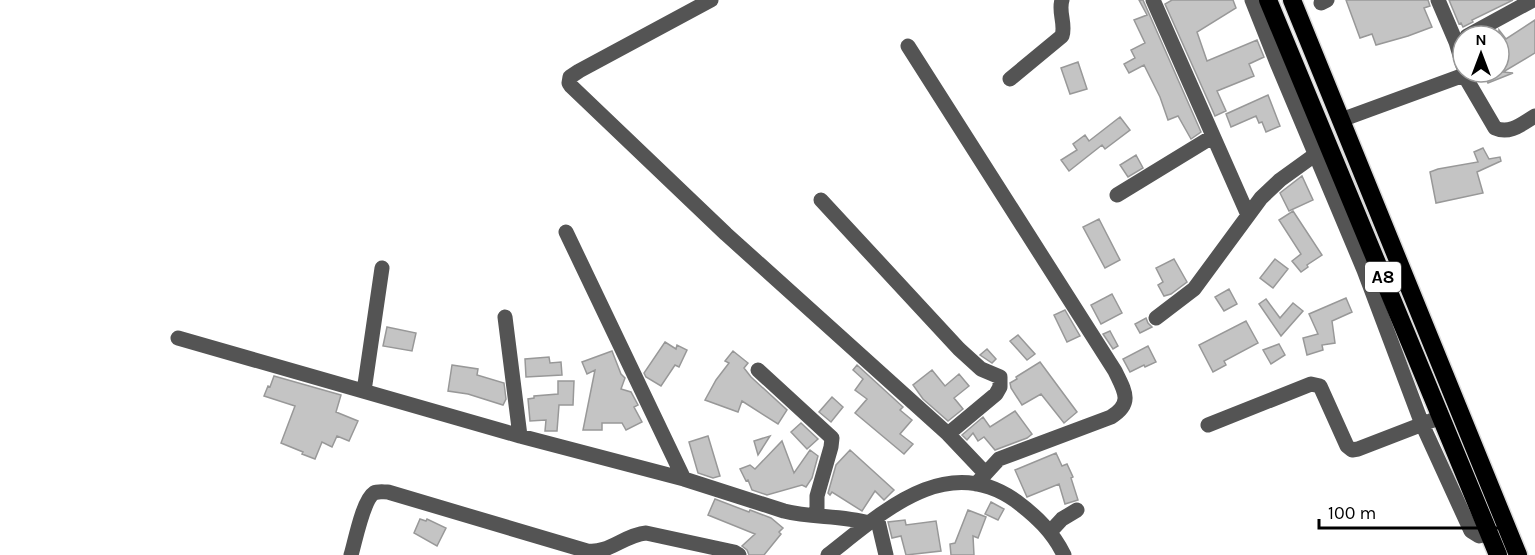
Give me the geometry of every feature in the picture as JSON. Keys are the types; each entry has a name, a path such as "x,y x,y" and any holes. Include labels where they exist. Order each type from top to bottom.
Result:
{"highway":[{"name":"A8","path":"1268,0 1322,149 1498,555"},
{"name":"A8","path":"1292,0 1518,555"}],"street":[{"path":"711,0 579,71 570,77 569,83 726,234 948,434 981,478 1044,523 1064,555"},
{"path":"1010,79 1062,36 1064,28 1060,5 1062,0"},
{"path":"1153,0 1248,215"},
{"path":"1252,0 1276,63 1322,149 1364,270 1422,424 1471,531 1479,536 1489,534"},
{"path":"1438,0 1453,24"},
{"path":"1489,24 1533,0"},
{"path":"828,555 873,520 921,489 981,478 993,464 1012,453 1111,417 1123,406 1125,393 1115,370 908,46"},
{"path":"1341,120 1451,76"},
{"path":"1472,84 1496,128 1511,130 1535,116"},
{"path":"1117,195 1212,137"},
{"path":"1156,318 1194,289 1228,246 1261,198 1280,180 1322,149"},
{"path":"821,200 960,349 981,369 999,375 1001,381 996,394 948,434"},
{"path":"566,232 684,479"},
{"path":"364,391 382,268"},
{"path":"505,317 520,436"},
{"path":"178,338 520,436 684,479 799,515 873,520"},
{"path":"758,370 832,438 816,501 818,516"},
{"path":"1208,426 1311,384 1320,386 1347,446 1352,450 1440,417"},
{"path":"351,555 367,502 377,491 388,492 587,551 603,550 636,534 646,533 739,555"},
{"path":"1050,532 1062,519 1077,510"},
{"path":"873,520 886,555"}],"building":[{"path":"1139,0 1143,0 1201,132 1191,139 1178,116 1168,120 1160,97 1144,65 1129,73 1124,64 1135,58 1131,50 1145,43 1134,20 1147,15"},
{"path":"1172,0 1233,0 1236,8 1197,32 1207,61 1257,40 1264,57 1249,64 1254,76 1217,91 1226,111 1215,116 1165,4"},
{"path":"1346,0 1428,0 1430,6 1424,8 1432,27 1376,45 1372,34 1360,38"},
{"path":"1449,0 1513,0 1472,20 1473,22 1469,24 1459,24"},
{"path":"1535,20 1535,53 1511,67 1511,36"},
{"path":"1078,62 1087,89 1070,94 1061,68"},
{"path":"1268,95 1280,126 1266,132 1262,122 1259,123 1256,116 1231,127 1226,114"},
{"path":"1120,117 1130,130 1105,149 1102,145 1069,171 1061,160 1077,150 1073,144 1085,135 1089,141"},
{"path":"1483,148 1489,159 1500,157 1501,161 1477,172 1483,193 1436,203 1430,172 1478,162 1474,152"},
{"path":"1136,155 1143,168 1128,177 1120,165"},
{"path":"1302,176 1313,200 1289,211 1280,193"},
{"path":"1293,211 1322,255 1301,272 1292,261 1301,254 1279,220"},
{"path":"1099,219 1120,260 1105,268 1083,227"},
{"path":"1174,259 1187,282 1171,294 1164,296 1158,285 1163,282 1156,268"},
{"path":"1275,259 1288,269 1273,288 1260,278"},
{"path":"1229,289 1237,304 1224,311 1215,297"},
{"path":"1112,294 1122,313 1101,324 1091,305"},
{"path":"1346,298 1352,312 1332,321 1335,343 1322,345 1323,350 1307,355 1303,338 1318,334 1309,314"},
{"path":"1266,299 1280,318 1293,303 1303,311 1281,336 1259,304"},
{"path":"1065,310 1080,336 1067,342 1054,315"},
{"path":"1146,318 1152,327 1140,333 1135,324"},
{"path":"1246,321 1258,343 1224,361 1226,365 1213,372 1199,345"},
{"path":"387,327 416,333 412,351 383,346"},
{"path":"1110,331 1118,346 1113,349 1103,334"},
{"path":"1018,335 1035,354 1027,360 1010,341"},
{"path":"665,342 676,349 677,345 687,350 679,367 675,365 661,386 646,377 644,373"},
{"path":"1279,344 1285,355 1271,364 1263,350"},
{"path":"1148,346 1156,362 1130,372 1123,359"},
{"path":"987,349 996,359 992,363 980,355"},
{"path":"612,351 621,374 625,378 621,389 631,392 638,405 634,407 642,422 626,430 622,423 602,423 602,430 583,430 595,370 587,374 582,362"},
{"path":"733,351 748,363 744,368 751,377 787,410 778,424 742,401 738,412 705,400 729,363 725,361"},
{"path":"549,357 550,363 561,362 562,375 526,377 525,359"},
{"path":"1040,362 1077,412 1064,423 1041,394 1022,405 1011,388 1010,383 1017,379 1016,377"},
{"path":"452,365 478,369 477,375 504,383 506,399 503,405 468,394 448,391"},
{"path":"857,365 903,407 900,410 912,420 900,434 913,444 904,454 855,413 867,399 855,390 863,379 853,370"},
{"path":"932,370 945,386 959,374 969,386 954,398 963,409 948,421 923,399 913,385"},
{"path":"274,376 341,395 336,412 358,421 349,441 337,436 332,447 322,442 315,459 281,443 295,406 264,396"},
{"path":"558,381 574,381 573,405 559,405 557,431 545,431 546,420 530,421 528,399 534,396 558,394"},
{"path":"832,397 843,407 831,422 819,412"},
{"path":"1015,411 1032,434 1027,438 995,450 984,437 978,441 973,433 967,440 962,435 983,417 990,427"},
{"path":"801,423 818,439 807,449 791,432"},
{"path":"708,436 720,476 713,478 698,473 689,442"},
{"path":"770,436 758,455 754,441"},
{"path":"782,441 794,473 810,450 818,456 812,478 806,487 802,485 767,495 752,490 740,469 750,465 755,469"},
{"path":"850,450 894,490 884,500 875,491 862,511 832,492 830,495 828,493 836,465"},
{"path":"1056,453 1062,466 1067,464 1073,477 1071,478 1078,500 1065,504 1059,484 1027,497 1015,470"},
{"path":"715,499 771,518 783,528 779,532 781,534 764,555 749,555 742,546 755,534 708,515"},
{"path":"991,502 1004,509 998,520 985,514"},
{"path":"968,510 986,517 978,538 973,536 974,555 951,555 950,544 955,543"},
{"path":"420,519 426,521 427,519 446,528 437,546 414,533"},
{"path":"905,520 906,525 936,521 941,551 906,555 901,536 892,538 888,522"}]}
